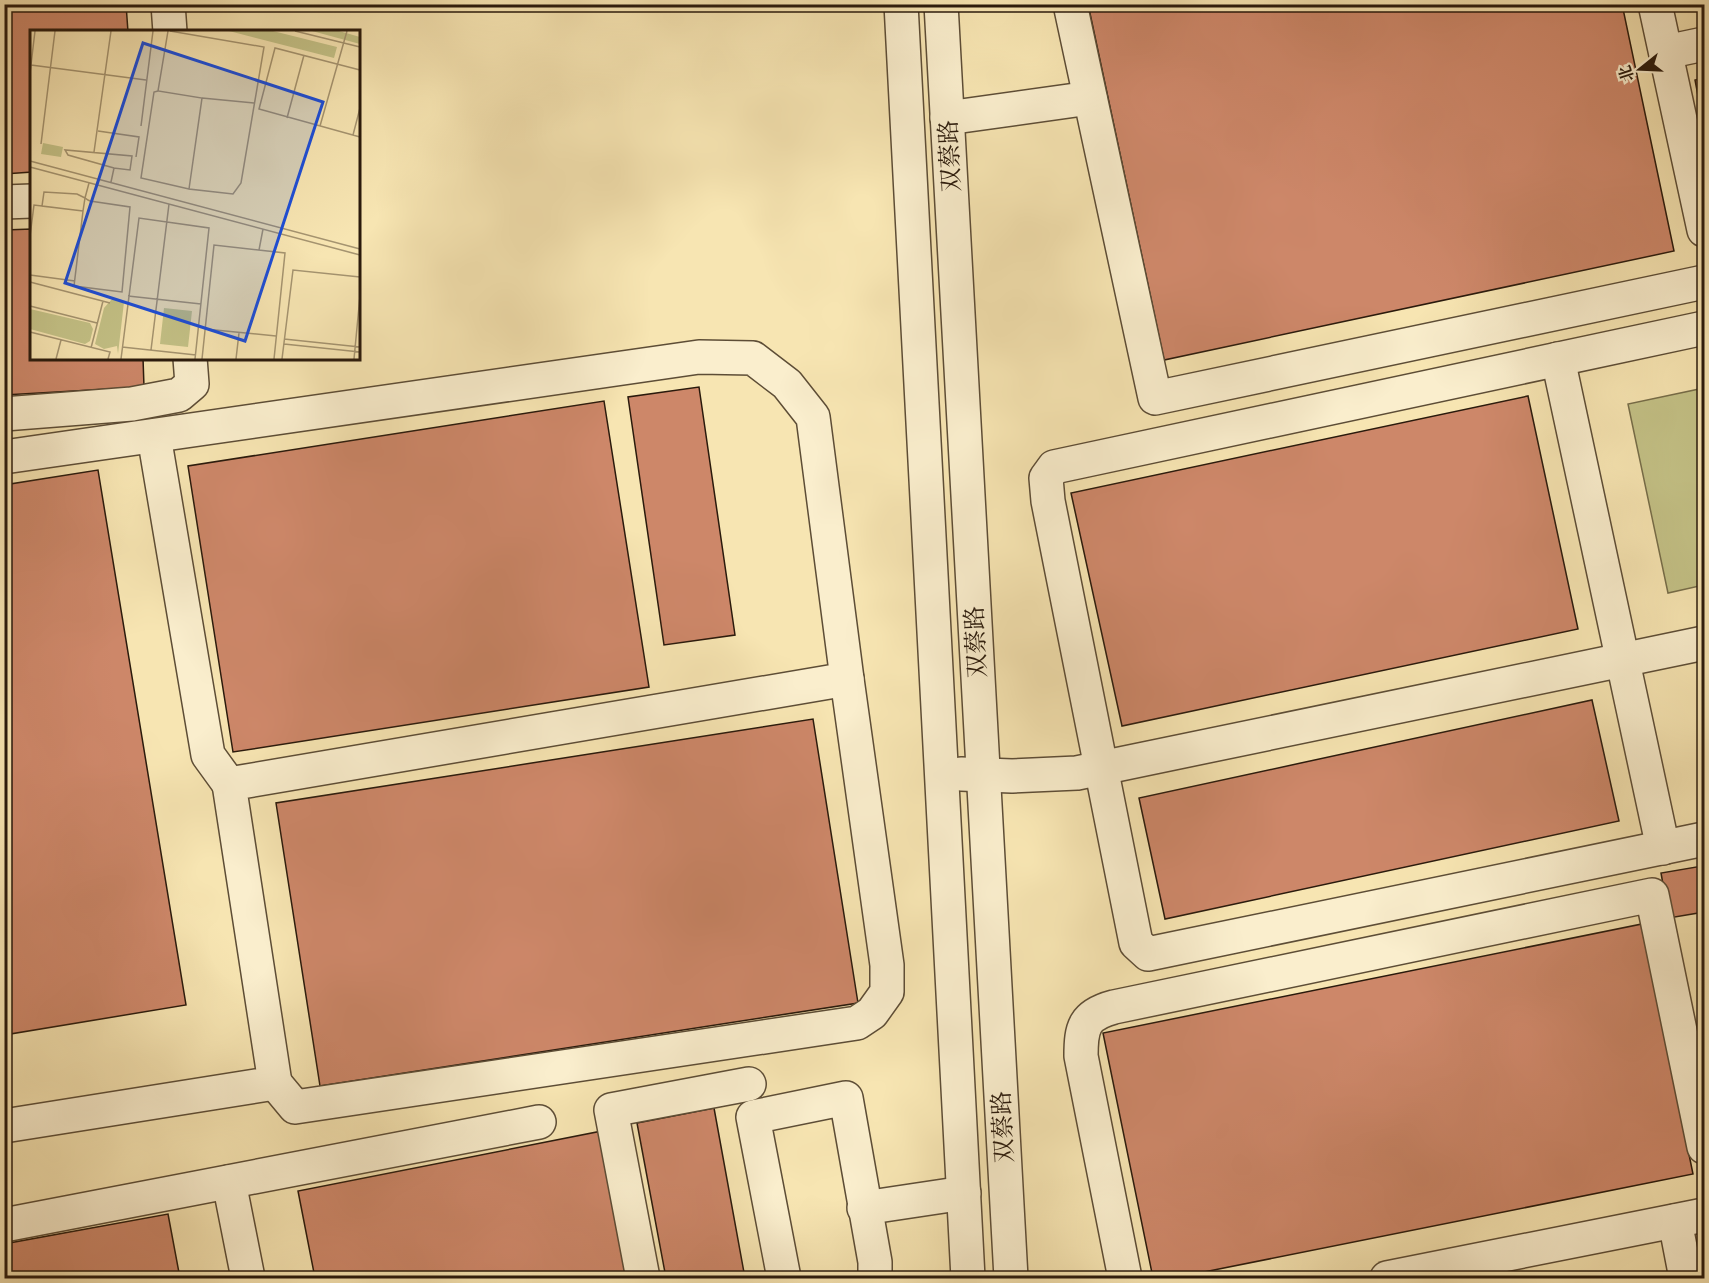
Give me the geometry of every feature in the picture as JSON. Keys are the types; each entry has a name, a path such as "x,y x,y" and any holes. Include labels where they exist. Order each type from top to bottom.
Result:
{"street":[{"path":"168,4 170,30"},
{"name":"双蔡路","path":"901,4 968,1278"},
{"name":"双蔡路","path":"941,4 1011,1278"},
{"path":"1070,4 1155,398 1704,282"},
{"path":"1655,4 1704,230"},
{"path":"1666,52 1704,44"},
{"path":"947,118 1090,98"},
{"path":"4,202 30,201"},
{"path":"1704,328 1054,467 1046,478 1048,501 1136,943 1148,954 1704,839"},
{"path":"4,457 699,357 753,358 788,384 813,417 887,965 887,992 872,1013 857,1023 295,1107 275,1083 229,784 208,755 154,436"},
{"path":"1558,359 1663,848"},
{"path":"4,414 132,404 179,395 192,384 190,360"},
{"path":"941,773 1038,776 1077,773 1704,643"},
{"path":"229,784 847,679"},
{"path":"1125,1278 1080,1056 1080,1035 1086,1022 1098,1011 1114,1007 1652,895 1704,1147"},
{"path":"4,1126 275,1083"},
{"path":"644,1278 611,1110 749,1084"},
{"path":"784,1278 753,1118 846,1098 875,1262 875,1278"},
{"path":"4,1225 539,1122"},
{"path":"229,1182 248,1278"},
{"path":"864,1208 964,1193"},
{"path":"1387,1278 1690,1218 1686,1278"}],"shaded area":[{"path":"1704,388 1704,585 1668,593 1628,404"}],"building":[{"path":"126,4 128,30 30,30 30,172 4,174 4,9"},
{"path":"1088,4 1622,4 1674,251 1164,360"},
{"path":"1688,4 1704,4 1704,6 1689,9"},
{"path":"1704,78 1704,127 1695,80"},
{"path":"30,229 30,360 143,360 144,387 4,395 4,230"},
{"path":"699,387 735,635 664,645 628,397"},
{"path":"1528,396 1578,629 1122,726 1071,493"},
{"path":"604,401 649,687 233,752 188,466"},
{"path":"98,470 186,1005 4,1035 4,485"},
{"path":"1592,700 1619,821 1165,919 1139,798"},
{"path":"813,719 858,1003 320,1086 276,803"},
{"path":"1702,866 1704,912 1669,918 1661,873"},
{"path":"1642,924 1693,1174 1174,1278 1153,1278 1103,1033"},
{"path":"714,1108 745,1278 666,1278 637,1123"},
{"path":"602,1131 631,1278 315,1278 298,1191"},
{"path":"168,1214 180,1278 4,1278 4,1244"}]}
